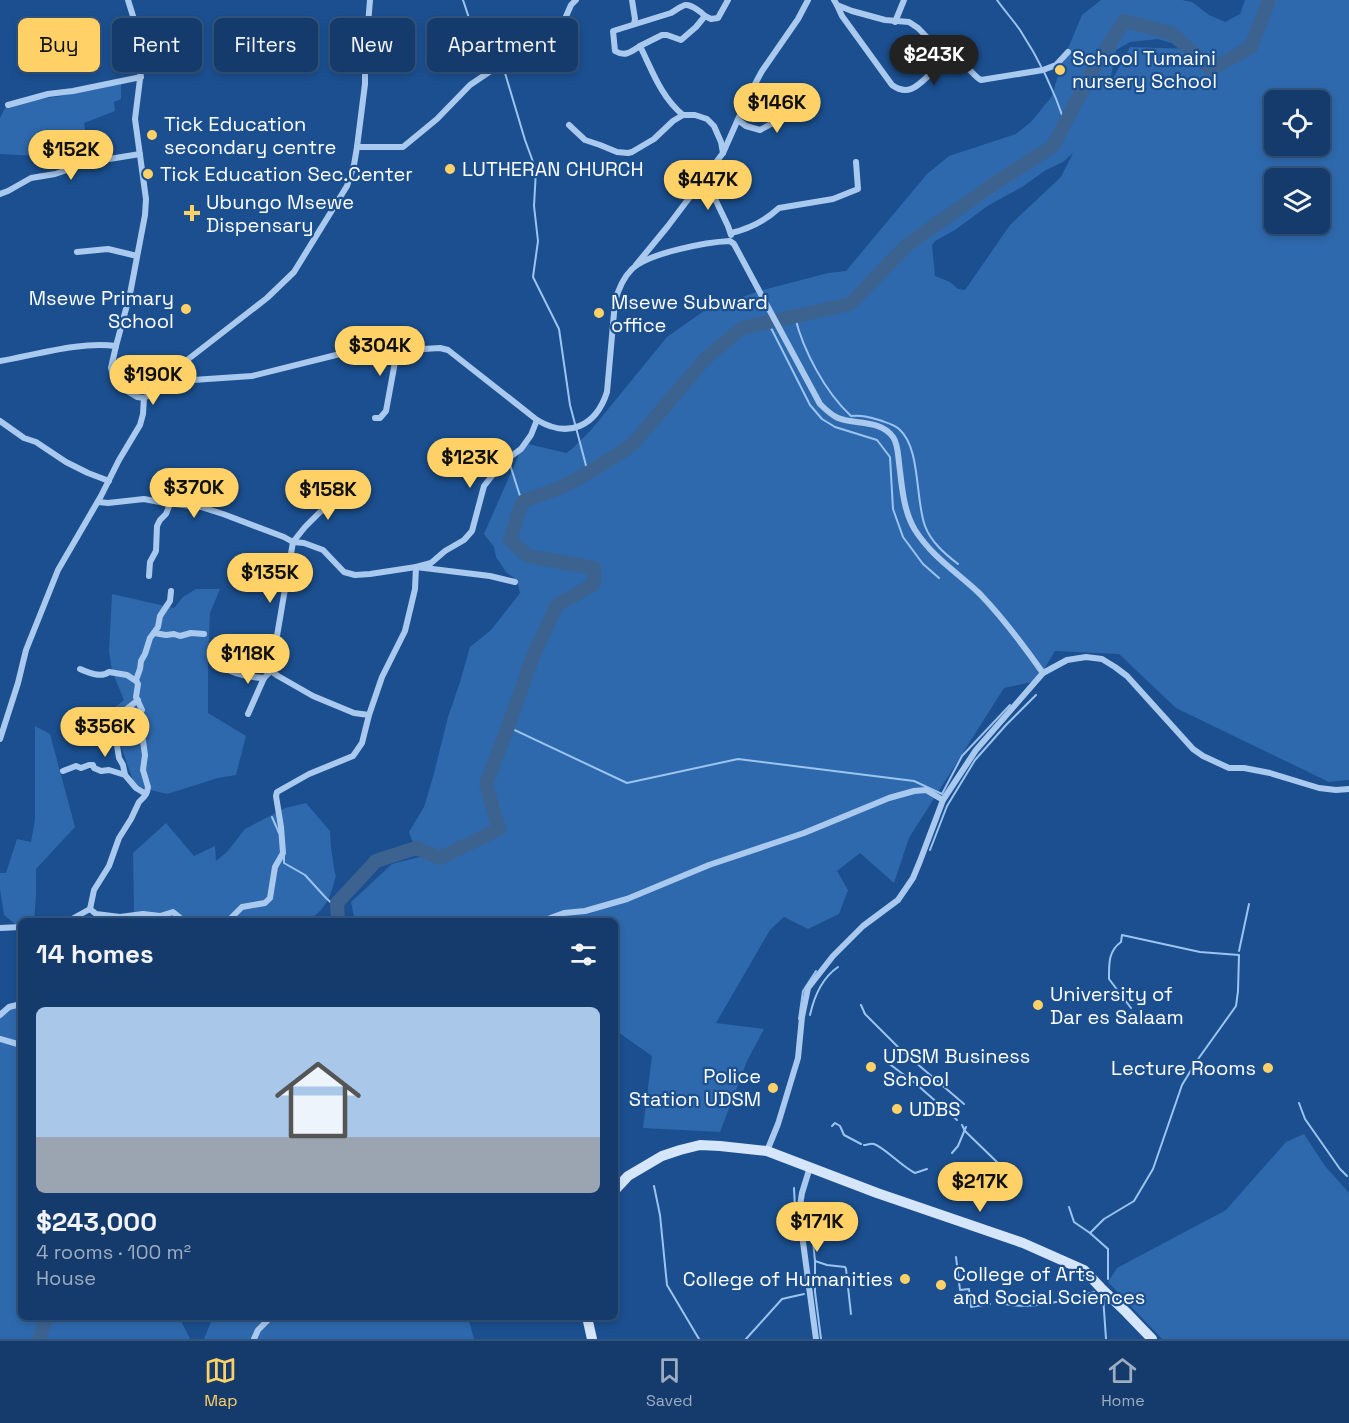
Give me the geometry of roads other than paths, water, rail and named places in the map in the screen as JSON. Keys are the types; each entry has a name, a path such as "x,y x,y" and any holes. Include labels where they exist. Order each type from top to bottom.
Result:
{"street":[{"path":"128,0 143,55 135,119 146,199 126,316 111,368 114,378 122,388 137,397 144,398 165,384 182,364 267,298 294,272 347,186 354,165 365,84 370,0"},
{"path":"357,147 403,147 436,119 470,85 564,21 571,5 576,0"},
{"path":"632,0 634,24"},
{"path":"705,15 687,37 681,40 662,34 629,54 615,51 613,31 671,13 680,9 683,3 705,15 711,19 717,18 728,0"},
{"path":"165,384 252,376 340,354 433,348 448,350 546,425 569,429 581,426 599,411 607,392 615,302 619,288 629,271 657,240 723,153 762,71 798,19 808,0"},
{"path":"895,22 904,0"},
{"path":"836,3 852,11 885,20 909,22 918,28 953,64"},
{"path":"836,3 842,16 871,58 896,89 912,90 938,67 957,62 981,80 1043,70 1056,65 1068,52"},
{"path":"640,46 664,95 683,115"},
{"path":"8,105 48,94 73,92 141,77"},
{"path":"738,120 746,126 760,130 817,99"},
{"path":"569,125 585,140 617,152 627,153 654,139 683,115 695,115 707,119 714,126 723,153"},
{"path":"0,194 31,178 55,174 97,161 140,154"},
{"path":"731,233 746,228 779,208 833,199 858,189 856,162"},
{"path":"705,178 731,233 730,241"},
{"path":"634,267 663,254 709,243 730,241 734,244 820,404 837,418 874,425 885,429 893,436 905,504 913,527 932,553 979,594 1000,616 1043,673"},
{"path":"77,252 108,249 137,256"},
{"path":"0,361 57,349 116,346"},
{"path":"375,418 380,418 386,411 397,351"},
{"path":"0,739 3,721 18,683 28,642 58,570 142,420 144,398"},
{"path":"98,502 144,499 201,507 293,542 304,543 323,550 344,572 354,575 417,567 431,563 464,540 472,531 484,486 503,462 521,449 531,435 537,420"},
{"path":"0,421 66,462 109,481"},
{"path":"248,714 264,678 271,671 293,542 320,512 339,500 348,490"},
{"path":"149,576 150,561 156,551 158,526 170,504"},
{"path":"417,567 490,576 515,582"},
{"path":"231,918 242,907 265,903 270,898 275,867 283,853 277,792 309,774 353,756 362,743 382,676 405,631 415,589 417,567"},
{"path":"74,918 90,909 94,890 109,866 119,838 146,794 148,787 143,772 145,755 140,720 142,710 136,691 138,684 136,681 150,638 159,626 160,616 170,601 171,591"},
{"path":"154,633 180,636 189,633 204,634"},
{"path":"767,1151 778,1124 798,1058 802,1017 808,988 833,956 863,927 898,900 920,861 943,800 976,750 1043,673 1071,659 1086,657 1102,659 1127,676 1193,749 1203,756 1229,768 1244,768 1270,773 1319,788 1349,789"},
{"path":"212,660 242,676 264,678"},
{"path":"80,669 101,675 108,672 127,675 136,681"},
{"path":"271,671 313,696 354,713 369,715"},
{"path":"124,775 116,739 124,711 138,700"},
{"path":"63,771 76,766 81,768 93,765 99,771 109,770 124,775 136,788 146,794"},
{"path":"550,918 627,899 709,865 804,833 889,798 926,790 943,800"},
{"path":"90,909 96,914 120,917 143,914 160,916 173,912 180,918"},
{"path":"0,928 18,927"},
{"path":"0,1015 9,1007 18,1005"},
{"path":"0,1040 18,1044"},
{"path":"618,1187 628,1176 662,1156 700,1145 767,1151 1023,1243 1084,1270 1152,1339"},
{"path":"810,1167 799,1212 816,1339"},
{"path":"254,1339 258,1330 268,1320"},
{"path":"588,1320 592,1339"}],"waterway":[{"path":"463,0 469,18"},
{"path":"997,0 1034,52 1065,123"},
{"path":"338,918 337,903 376,861 416,848 440,858 499,829 486,784 533,656 557,605 594,584 594,568 528,556 510,540 522,502 562,487 632,445 705,359 742,328 850,304 907,245 995,183 1053,146 1093,70 1124,21 1171,33 1212,69 1251,47 1269,0"},
{"path":"505,73 536,170 534,206 538,241 533,277 559,329 570,405 588,473"},
{"path":"795,317 803,343 816,370 841,406 851,416 867,417 893,425 906,438 914,461 925,526 943,552 958,564"},
{"path":"768,322 810,405 822,419 835,427 877,440 890,457 893,509 903,537 923,564 939,578"},
{"path":"503,443 522,502"},
{"path":"930,850 947,806 975,760 1036,695"},
{"path":"508,727 627,783 738,759 914,781 942,794 962,756 1010,705"},
{"path":"272,817 279,833"},
{"path":"284,856 284,863 305,875 337,908"},
{"path":"1239,951 1249,904"},
{"path":"1090,1233 1104,1219 1134,1201 1153,1169 1182,1085 1236,1006 1239,955 1200,952 1122,935 1121,942 1111,954 1109,979 1131,1008"},
{"path":"810,1015 820,988 832,971 838,967"},
{"path":"799,1019 803,991 816,971"},
{"path":"861,1005 865,1014 901,1050 964,1104"},
{"path":"884,1060 915,1083 957,1120"},
{"path":"1299,1103 1305,1119 1347,1176"},
{"path":"832,1126 835,1123 840,1126 844,1135 861,1144"},
{"path":"962,1125 965,1131 999,1164"},
{"path":"952,1153 958,1146 966,1127"},
{"path":"864,1145 878,1146 915,1173 927,1169"},
{"path":"654,1186 660,1215 667,1285 699,1339"},
{"path":"794,1188 796,1228"},
{"path":"1069,1207 1074,1222 1108,1249 1108,1279"},
{"path":"813,1241 815,1292 821,1339"},
{"path":"956,1257 960,1290 969,1289 971,1307 990,1304"},
{"path":"815,1261 845,1267 851,1314"},
{"path":"1005,1304 1039,1305 1094,1292"},
{"path":"746,1339 782,1299 804,1294"},
{"path":"1103,1296 1106,1339"},
{"path":"40,1339 45,1320"}],"place":[{"name":"School Tumaini nursery School","path":"1060,70"},
{"name":"Tick Education secondary centre","path":"152,135"},
{"name":"LUTHERAN CHURCH","path":"450,169"},
{"name":"Tick Education Sec.Center","path":"148,174"},
{"name":"Ubungo Msewe Dispensary","path":"192,213"},
{"name":"Msewe Primary School","path":"186,309"},
{"name":"Msewe Subward office","path":"599,313"},
{"name":"University of Dar es Salaam","path":"1038,1005"},
{"name":"UDSM Business School","path":"871,1067"},
{"name":"Lecture Rooms","path":"1268,1068"},
{"name":"Police Station UDSM","path":"773,1088"},
{"name":"UDBS","path":"897,1109"},
{"name":"College of Humanities","path":"905,1279"},
{"name":"College of Arts and Social Sciences","path":"941,1285"}]}
